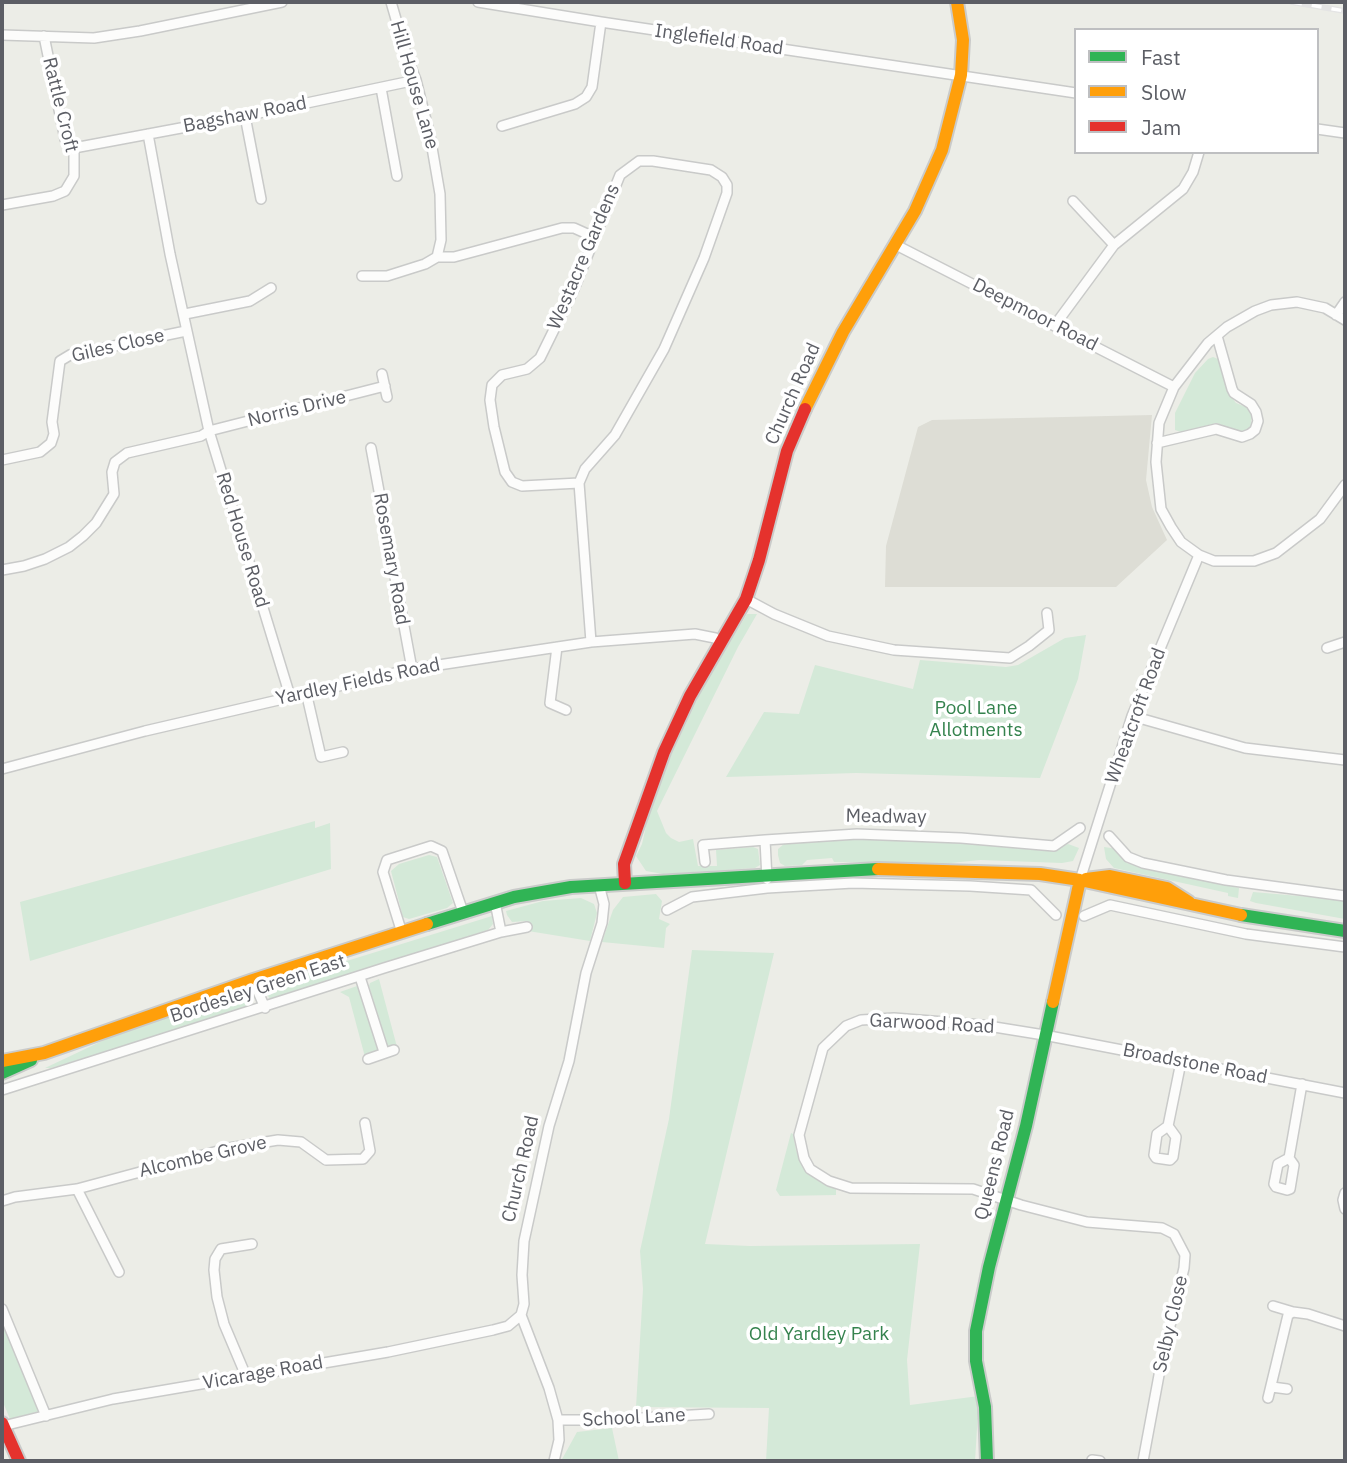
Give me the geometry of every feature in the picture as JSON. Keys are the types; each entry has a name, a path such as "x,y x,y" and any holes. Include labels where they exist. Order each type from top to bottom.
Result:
{"street":[{"path":"2,35 93,38 282,2"},
{"name":"Hill House Lane","path":"391,2 416,80 430,136 440,194 441,240 437,257"},
{"name":"Inglefield Road","path":"478,2 1074,93"},
{"name":"Church Road","path":"625,883 624,864 664,752 690,696 746,599 759,560 787,451 798,423 843,332 915,211 942,150 961,75 963,40 957,2"},
{"path":"502,126 575,104 586,97 592,87 601,22"},
{"name":"Rattle Croft","path":"2,205 65,191 74,176 74,148 65,139 44,36"},
{"name":"Bagshaw Road","path":"74,148 416,80"},
{"path":"382,88 397,176"},
{"path":"245,116 261,199"},
{"path":"1319,129 1345,133"},
{"name":"Red House Road","path":"148,134 170,254 209,431 290,695"},
{"path":"1055,325 1114,245 1183,189 1193,172 1198,154"},
{"name":"Westacre Gardens","path":"639,161 711,170 722,177 727,185 727,193 704,258 664,349 615,435 585,469 579,483 522,486 512,482 501,458 490,400 492,385 502,375 527,369 540,358 574,289 620,175 639,161"},
{"path":"1073,201 1114,245"},
{"path":"362,276 387,276 425,264 437,257 454,257 562,228 575,228 594,237"},
{"name":"Deepmoor Road","path":"896,245 1174,387"},
{"path":"185,314 250,301 271,288"},
{"path":"1345,302 1341,317 1325,309 1297,302 1272,305 1244,316 1217,336 1193,361 1174,387 1158,423 1157,443 1157,485 1161,509 1181,542 1199,555 1214,561 1254,561 1276,553 1320,519 1345,485"},
{"name":"Giles Close","path":"2,460 40,452 51,443 60,361 70,355 186,331"},
{"path":"1157,443 1216,429 1242,436 1255,430 1258,421 1256,412 1247,400 1234,393 1217,336"},
{"path":"382,374 387,397"},
{"name":"Norris Drive","path":"2,570 45,558 69,547 83,536 96,523 114,494 111,472 115,462 127,453 201,436 209,431 385,386"},
{"name":"Rosemary Road","path":"371,448 412,669"},
{"path":"579,483 591,642"},
{"name":"Wheatcroft Road","path":"1080,880 1132,716 1199,555"},
{"path":"746,599 774,614 828,636 894,650 1010,658 1049,630 1047,612"},
{"name":"Yardley Fields Road","path":"2,769 290,695 412,669 591,642 695,634 715,638 720,642"},
{"path":"1327,648 1345,642"},
{"path":"557,647 550,703 566,709"},
{"path":"306,692 321,758 343,752"},
{"path":"1132,716 1245,748 1345,760"},
{"name":"Meadway","path":"705,862 703,845 857,834 961,838 1054,846 1080,828"},
{"path":"1109,836 1128,857 1143,863 1226,880 1345,896"},
{"path":"765,840 767,888"},
{"path":"402,933 383,872 387,860 431,846 442,851 463,912"},
{"path":"599,885 884,869 971,879 1031,890 1056,915"},
{"path":"667,911 692,897 767,888 1040,874 1080,880 1110,876 1167,888 1189,905 1345,930"},
{"name":"Queens Road","path":"987,1461 986,1418 983,1384 976,1360 976,1332 989,1267 1026,1126 1080,880"},
{"name":"Church Road","path":"554,1461 559,1440 558,1420 549,1388 521,1315 524,1304 522,1275 530,1208 549,1126 569,1061 586,973 602,923 604,904 599,885"},
{"name":"Bordesley Green East","path":"2,1073 44,1053 253,980 463,912 495,902 571,887 599,885"},
{"path":"495,902 501,932"},
{"path":"1084,916 1110,905 1245,934 1345,947"},
{"path":"1180,920 1189,905"},
{"name":"Bordesley Green East","path":"2,1090 501,932 527,928"},
{"path":"360,976 389,1051 368,1059"},
{"path":"253,980 265,1008"},
{"name":"Garwood Road","path":"1007,1200 973,1189 839,1186 810,1169 804,1158 799,1135 823,1048 846,1026 861,1020 894,1018 982,1025 1044,1035"},
{"name":"Broadstone Road","path":"1044,1035 1345,1093"},
{"name":"Bordesley Green East","path":"2,1061 44,1053"},
{"path":"1168,1126 1181,1062"},
{"path":"1289,1158 1302,1084"},
{"name":"Alcombe Grove","path":"2,1200 77,1189 229,1148 278,1140 301,1142 327,1160 363,1159 370,1152 365,1123"},
{"path":"77,1189 119,1272"},
{"path":"1345,1193 1345,1209"},
{"name":"Selby Close","path":"1007,1200 1087,1222 1162,1228 1174,1234 1182,1246 1185,1255 1184,1268 1162,1359 1143,1461"},
{"path":"246,1376 224,1324 214,1270 215,1259 221,1249 252,1244"},
{"path":"1273,1306 1345,1326"},
{"path":"2,1309 46,1416"},
{"path":"1268,1398 1285,1321 1293,1312"},
{"name":"Vicarage Road","path":"2,1424 113,1399 388,1352 493,1330 508,1326 521,1315"},
{"path":"1272,1387 1287,1389"},
{"name":"School Lane","path":"558,1420 709,1414"},
{"path":"2,1424 19,1461"}],"shaded area":[{"path":"1152,415 1146,480 1152,507 1167,540 1116,587 885,587 886,546 918,427 932,420"}],"green space":[{"path":"1213,357 1218,359 1229,394 1236,403 1246,407 1252,414 1250,431 1243,433 1217,423 1181,432 1175,430 1175,413 1195,373"},
{"path":"747,614 757,614 657,811 666,833 671,838 679,842 693,839 698,866 717,866 716,850 753,847 758,849 760,865 755,868 663,874 646,871 636,856 642,844 650,809 672,753 704,685"},
{"name":"Pool Lane Allotments","path":"1086,635 1078,679 1040,778 856,773 726,777 764,712 799,714 815,665 913,689 920,660 1006,667 1018,665 1065,638"},
{"path":"315,821 315,828 330,823 331,869 30,961 20,902"},
{"path":"855,839 948,842 1053,851 1068,844 1079,848 1073,861 1062,863 980,860 951,863 834,862 832,858 807,860 802,865 785,866 780,863 778,849 784,844"},
{"path":"1104,847 1118,849 1127,863 1239,888 1238,898 1228,896 1228,893 1114,868 1106,859"},
{"path":"429,855 437,857 453,903 447,908 409,919 403,917 391,871 399,864"},
{"path":"1253,892 1345,900 1345,919 1256,903 1250,901"},
{"path":"656,894 662,901 659,919 670,924 666,928 664,948 602,942 613,910 623,897"},
{"path":"581,898 594,904 597,913 590,941 528,931 527,921 512,922 506,911 543,901"},
{"path":"492,916 493,924 488,930 270,999 266,993 266,986"},
{"name":"Old Yardley Park","path":"692,950 774,953 705,1244 920,1244 907,1360 910,1405 979,1396 975,1461 766,1461 769,1408 636,1407 643,1289 640,1251 669,1119"},
{"path":"379,979 397,1047 387,1047 369,986"},
{"path":"357,986 361,989 379,1049 365,1057 349,997 340,992"},
{"path":"245,993 252,1004 245,1009 45,1068 119,1033"},
{"path":"791,1133 800,1160 812,1175 836,1189 836,1195 780,1196 776,1190"},
{"path":"2,1324 40,1411 10,1419 2,1400"},
{"path":"612,1428 619,1461 561,1461 577,1432"}],"railway":[{"path":"1292,2 1345,11"}],"traffic: fast":[{"path":"427,924 514,897 571,887 878,869"},
{"path":"1241,915 1345,931"},
{"path":"987,1461 985,1407 976,1361 976,1331 1053,1002"},
{"path":"2,1073 31,1060"}],"traffic: slow":[{"path":"805,409 843,332 915,211 942,150 961,75 963,40 957,2"},
{"path":"878,869 1040,874 1080,880 1241,915"},
{"path":"1086,879 1110,876 1167,888 1189,902"},
{"path":"1053,1002 1080,880"},
{"path":"2,1061 44,1053 253,980 427,924"}],"traffic: jam":[{"path":"625,883 624,864 664,752 690,696 746,599 759,560 787,451 805,409"},
{"path":"2,1423 19,1461"}]}
